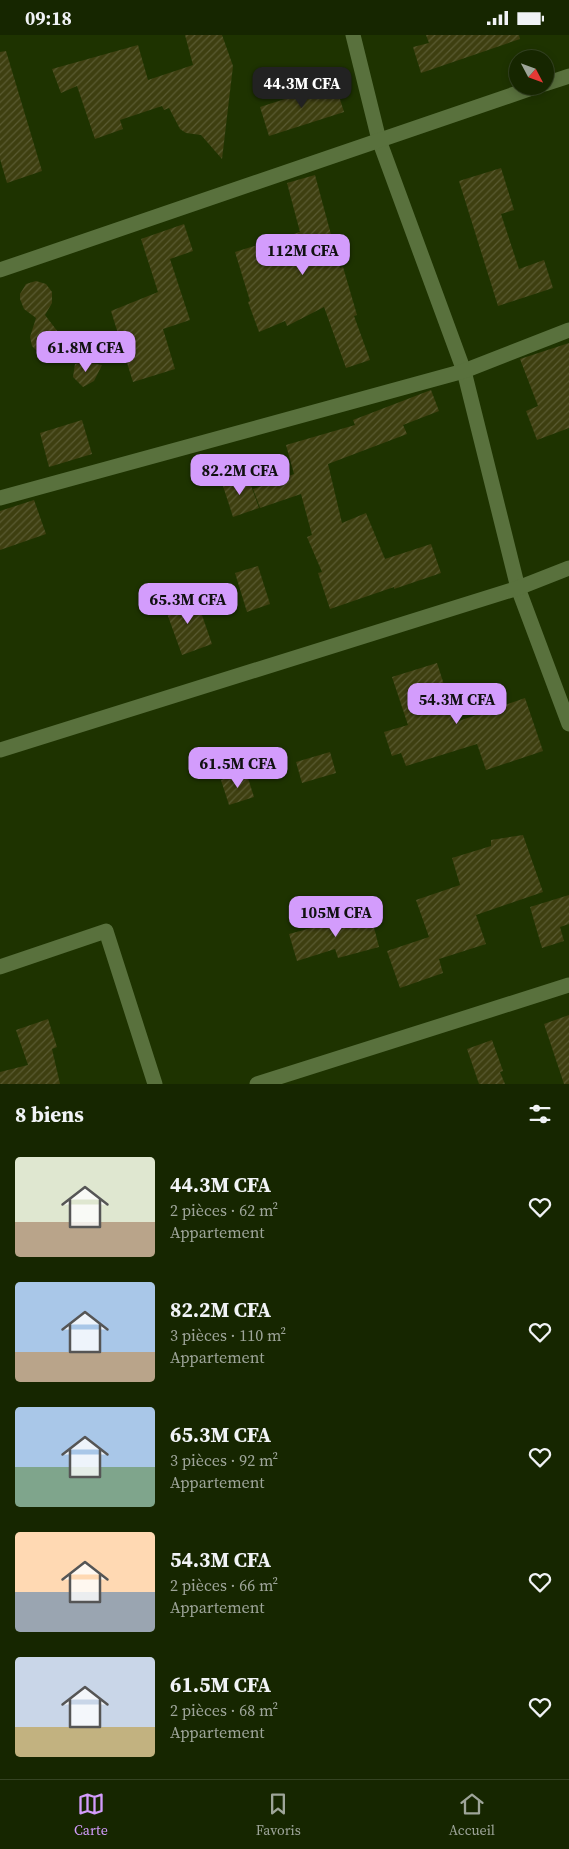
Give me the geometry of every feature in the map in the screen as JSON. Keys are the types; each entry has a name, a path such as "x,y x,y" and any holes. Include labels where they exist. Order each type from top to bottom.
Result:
{"street":[{"path":"353,35 379,139 464,371 518,588 569,724"},
{"path":"554,81 569,76"},
{"path":"0,270 511,95"},
{"path":"0,498 464,371 569,330"},
{"path":"0,750 518,588 569,568"},
{"path":"0,967 106,931 155,1084"},
{"path":"257,1084 569,985"}],"building":[{"path":"185,35 222,35 233,66 222,159 201,135 186,133 180,129 169,108 164,110 162,106 120,120 123,129 95,139 77,86 61,93 52,69 138,45 148,80 193,65"},
{"path":"426,35 519,35 520,39 421,73 413,47 429,43"},
{"path":"6,51 42,171 7,183 0,159 0,52"},
{"path":"335,83 344,112 269,136 260,107"},
{"path":"501,168 514,210 501,214 519,269 544,260 553,288 498,306 459,181"},
{"path":"315,175 340,268 343,267 357,315 354,316 370,360 346,368 324,307 287,326 285,321 259,332 248,302 250,301 235,252 300,232 287,183"},
{"path":"184,224 193,251 170,259 190,320 163,329 175,369 133,382 111,311 158,292 141,239"},
{"path":"36,281 46,284 52,292 52,303 45,315 60,336 58,350 45,353 36,350 32,346 30,337 36,318 24,309 20,299 20,294 26,284"},
{"path":"569,343 569,428 537,440 526,411 538,406 520,359"},
{"path":"85,362 102,365 94,381 83,387 73,377 75,364"},
{"path":"431,390 439,411 403,425 407,434 328,464 342,523 366,513 385,559 431,544 441,573 330,609 318,573 322,572 307,537 312,535 301,494 260,508 253,489 294,474 286,445 355,425 353,420"},
{"path":"82,420 92,454 49,467 40,433"},
{"path":"247,474 259,508 233,517 222,483"},
{"path":"34,500 46,534 0,550 0,511"},
{"path":"258,566 270,604 247,612 235,573"},
{"path":"195,595 212,644 182,655 164,605"},
{"path":"437,663 456,722 525,698 543,751 486,770 477,744 406,766 401,753 392,756 384,732 408,725 392,677"},
{"path":"330,752 336,773 302,783 296,762"},
{"path":"246,772 254,797 229,805 221,780"},
{"path":"523,835 543,892 476,915 486,944 439,959 443,973 400,988 387,951 429,937 416,900 460,885 452,858 491,846 491,840"},
{"path":"569,895 569,924 560,927 564,941 542,948 530,907"},
{"path":"370,912 379,947 338,958 335,949 297,961 289,934"},
{"path":"569,1015 569,1084 564,1084 544,1024"},
{"path":"48,1019 57,1047 52,1049 60,1084 0,1084 0,1072 28,1065 16,1030"},
{"path":"492,1040 503,1071 500,1072 505,1084 479,1084 467,1049"}]}
